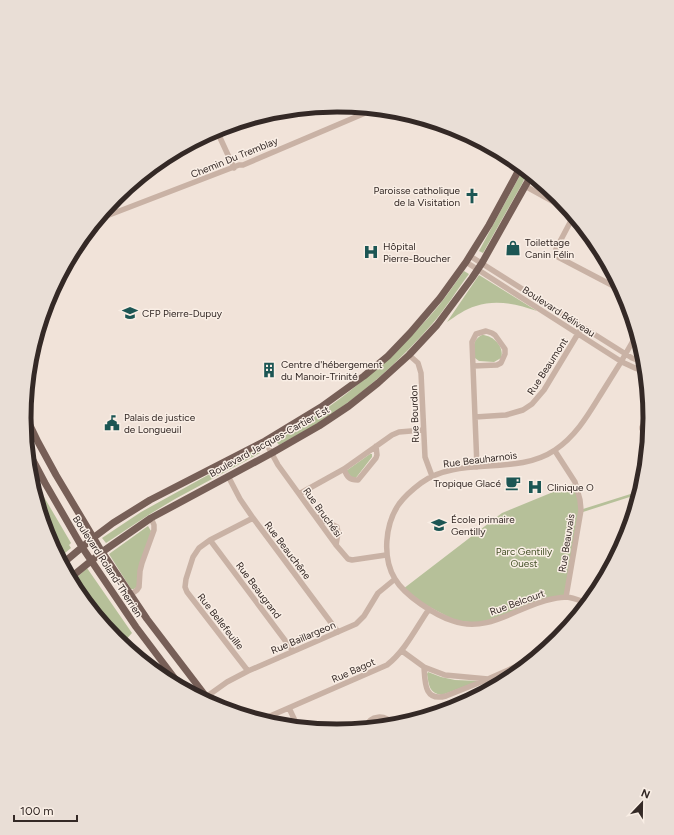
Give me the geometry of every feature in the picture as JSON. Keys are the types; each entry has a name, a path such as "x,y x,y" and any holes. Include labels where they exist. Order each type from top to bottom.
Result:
{"main road":[{"name":"Boulevard Jacques-Cartier Est","path":"67,560 113,523 150,500 266,442 321,408 388,356 440,298 468,259 489,225 518,171"},
{"name":"Boulevard Jacques-Cartier Est","path":"74,574 90,560 151,518 319,426 350,406 378,383 408,355 436,325 480,267 529,179"},
{"name":"Boulevard Roland-Therrien","path":"32,429 52,468 102,552 146,619 202,692"},
{"name":"Boulevard Roland-Therrien","path":"35,464 90,560 136,627 173,676"}],"street":[{"name":"Chemin Du Tremblay","path":"107,216 243,165 366,113"},
{"path":"219,135 234,168"},
{"path":"525,186 554,202"},
{"path":"571,221 556,249 556,253 558,256 613,286"},
{"name":"Boulevard Béliveau","path":"468,259 578,334 622,362 639,369"},
{"name":"Boulevard Béliveau","path":"480,267 637,360"},
{"name":"Rue Beaumont","path":"475,417 506,415 523,410 532,404 544,390 582,327"},
{"path":"473,366 497,366 501,363 505,354 505,349 496,335 486,331 476,334 472,342 477,467"},
{"name":"Rue Beauharnois","path":"395,579 386,555 388,530 399,505 410,492 432,476 445,471 501,466 526,462 555,450 571,437 584,422 622,362 633,340"},
{"name":"Rue Bourdon","path":"408,355 418,363 421,373 425,457 432,476"},
{"path":"299,494 344,469 392,435 399,432 423,430"},
{"name":"Rue Bruchési","path":"266,442 278,465 336,545 348,558 352,560 386,555"},
{"path":"344,469 346,476 352,480 358,480 376,458 376,446"},
{"name":"Rue Beauvais","path":"555,450 575,482 580,500 581,511 566,597"},
{"name":"Rue Beauchêne","path":"228,476 240,499 253,518 338,632"},
{"path":"315,516 338,527 336,545"},
{"name":"Boulevard Roland-Therrien","path":"130,595 139,587 142,563 154,530 154,525 151,518"},
{"name":"Rue Bellefeuille","path":"248,671 187,592 186,579 193,557 199,548 210,540 253,518"},
{"name":"Rue Beaugrand","path":"210,540 293,651"},
{"name":"Rue Belcourt","path":"395,579 407,594 441,616 468,624 483,624 500,619 543,601 566,597 582,601"},
{"name":"Rue Baillargeon","path":"212,696 227,682 248,671 356,624 364,616 378,593 395,579"},
{"name":"Rue Bagot","path":"270,716 387,665 402,651 430,609"},
{"path":"402,651 424,667 445,675 488,679"},
{"path":"424,667 426,689 431,694 439,698 512,668"},
{"path":"289,708 295,721"},
{"path":"368,722 371,719 382,716 387,719"}],"green space":[{"path":"521,174 525,177 522,184 483,253 479,251"},
{"path":"464,271 469,274 433,323 408,350 351,400 336,411 279,445 276,441 318,415 357,385 395,352 434,312"},
{"path":"479,275 537,311 514,304 491,303 472,307 447,322"},
{"path":"482,335 490,337 497,342 500,346 502,354 501,358 494,362 479,361 475,358 475,342 478,337"},
{"path":"257,448 260,453 175,499 106,543 102,538 141,512"},
{"path":"372,454 372,457 355,479 353,479 346,471"},
{"name":"Parc Gentilly Ouest","path":"575,483 580,509 566,596 483,623 456,621 424,604 403,589 502,513"},
{"path":"634,493 633,496 583,512 583,509"},
{"path":"44,497 71,543 69,545 71,548 64,554 54,535 42,501"},
{"path":"148,526 151,531 137,587 131,589 109,554"},
{"path":"87,568 132,633 126,639 94,604 77,578"},
{"path":"428,672 455,680 479,681 442,695 434,692 430,688 427,674"}],"place":[{"name":"Paroisse catholique de la Visitation","path":"472,196"},
{"name":"Toilettage Canin Félin","path":"513,248"},
{"name":"Hôpital Pierre-Boucher","path":"371,252"},
{"name":"CFP Pierre-Dupuy","path":"130,313"},
{"name":"Centre d'hébergement du Manoir-Trinité","path":"269,370"},
{"name":"Palais de justice de Longueuil","path":"112,423"},
{"name":"Tropique Glacé","path":"513,483"},
{"name":"Clinique O","path":"535,487"},
{"name":"École primaire Gentilly","path":"439,525"}]}
